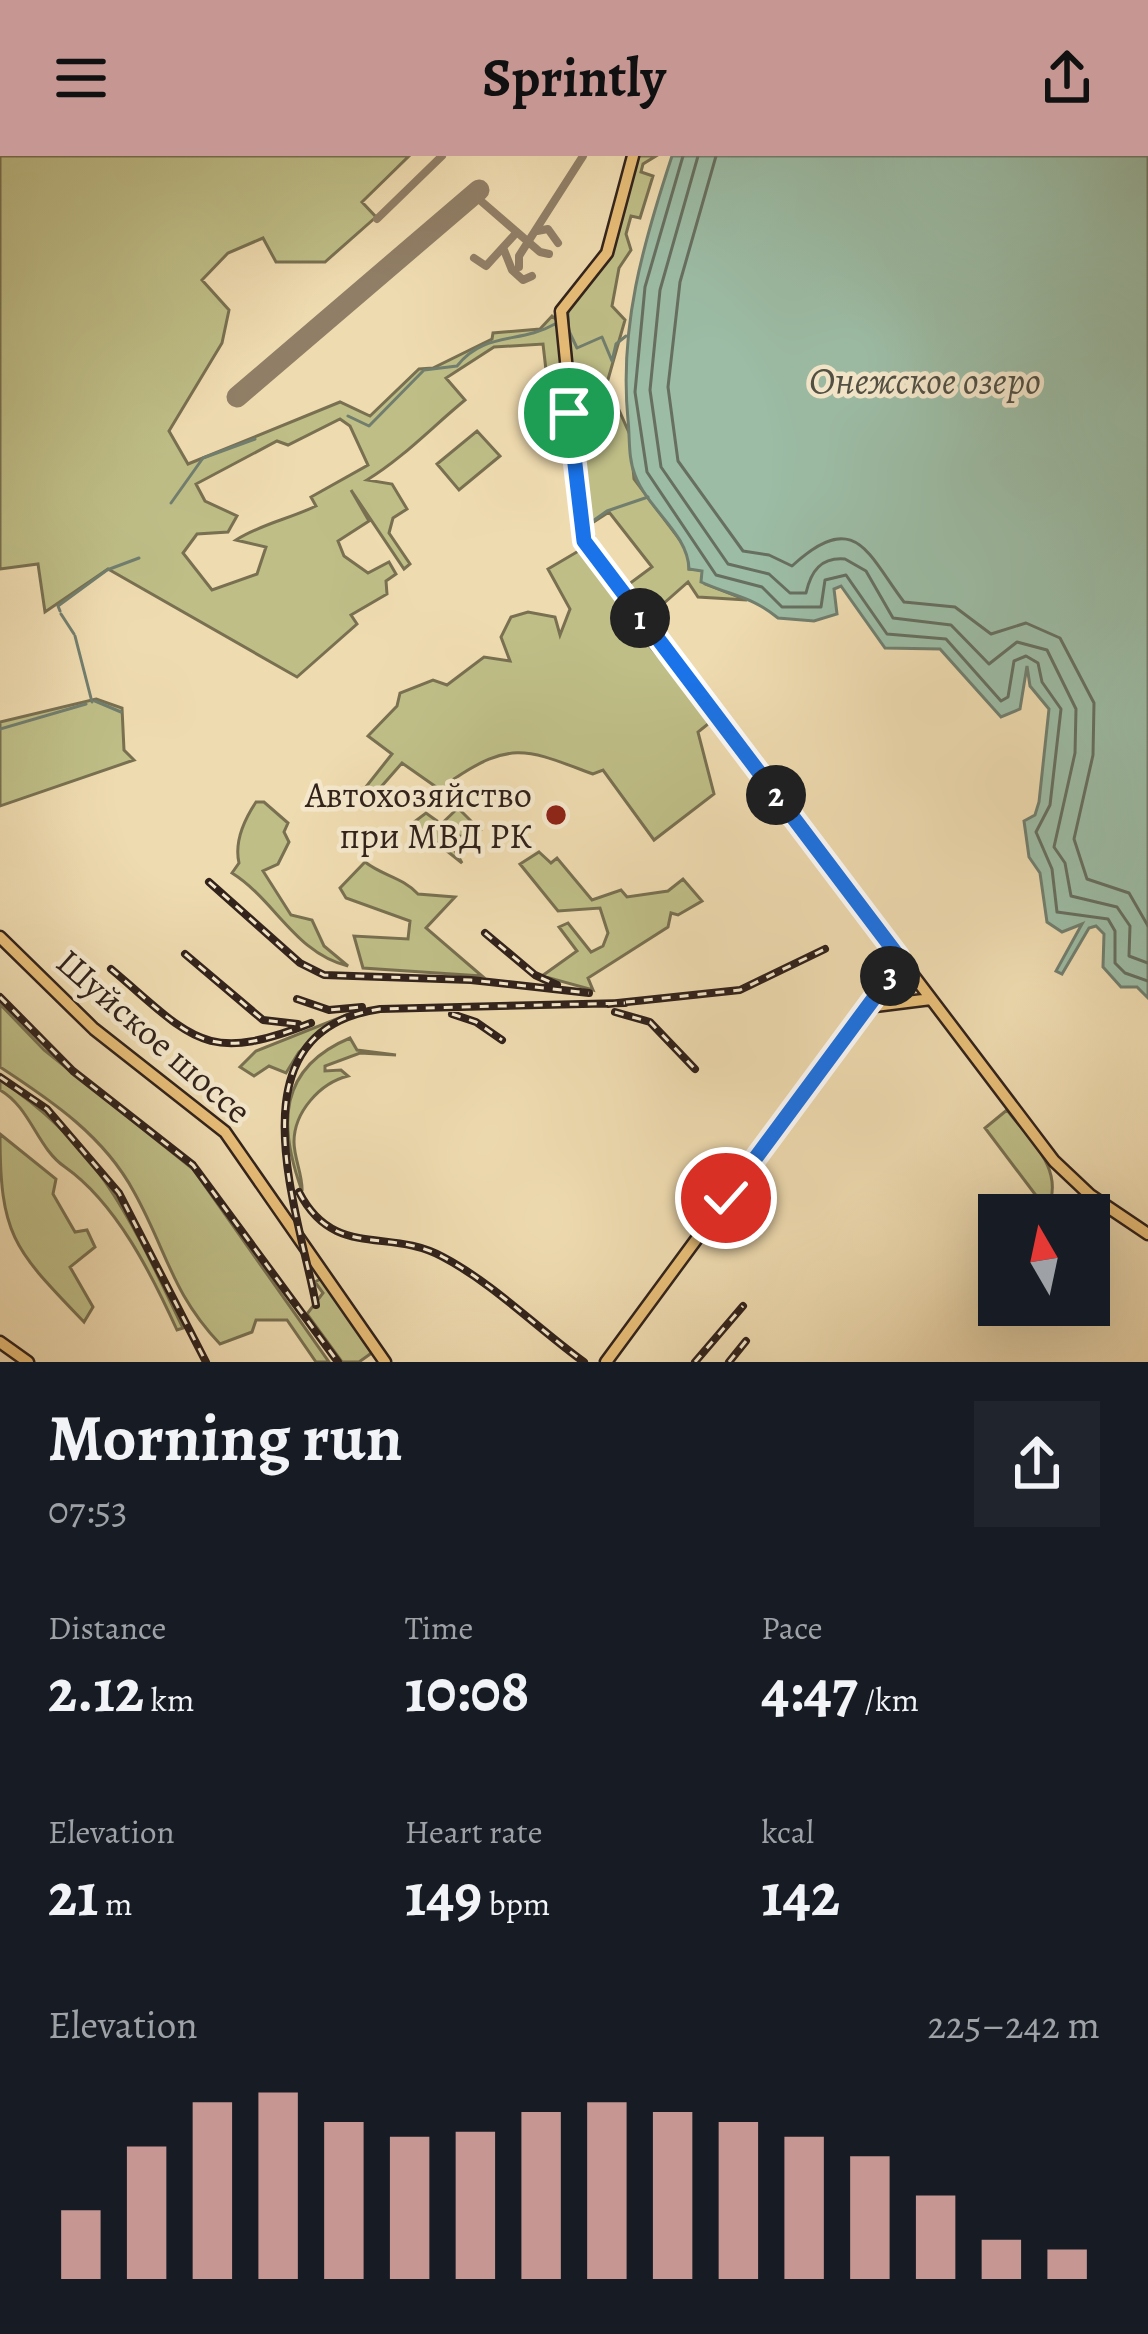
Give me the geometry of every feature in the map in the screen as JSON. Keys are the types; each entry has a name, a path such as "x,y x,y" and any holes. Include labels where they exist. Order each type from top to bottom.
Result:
{"main road":[{"path":"633,156 607,253 561,311 580,530 635,612 924,997 1054,1161 1090,1196 1148,1234"},
{"name":"Шуйское шоссе","path":"0,938 91,1026 190,1099 226,1132 385,1362"},
{"path":"606,1362 867,1007 882,997 900,964"},
{"path":"882,997 924,997"},
{"path":"0,1342 28,1362"}],"shaded area":[{"path":"0,156 409,156 362,202 376,217 325,262 276,262 263,238 228,253 202,280 229,310 222,343 169,431 188,464 340,402 370,416 419,369 433,368 492,339 493,333 540,329 552,316 561,324 564,370 546,370 543,344 494,347 446,378 465,400 367,480 392,484 407,509 393,518 389,533 410,564 404,569 351,490 369,521 338,541 344,556 368,573 389,562 396,574 386,581 387,594 351,615 357,624 297,677 108,569 45,612 38,564 0,569","holes":["340,419 350,426 368,465 311,497 316,506 236,540 266,547 257,574 212,590 183,553 197,534 228,532 237,516 205,501 196,484 277,441 288,445"]},
{"path":"638,156 656,156 643,164 641,172 653,176 640,218 631,216 626,234 631,250 619,268 612,306 625,320 607,383 630,435 634,479 689,552 689,569 702,570 705,584 747,600 698,597 688,582 654,612 674,650 625,587 652,567 609,512 586,527 567,310 611,255"},
{"path":"477,431 500,456 459,490 437,464"},
{"path":"587,546 628,621 713,720 698,732 714,794 654,840 603,770 593,774 537,755 507,754 474,766 454,779 457,796 449,796 402,763 373,796 361,793 392,754 368,736 397,706 400,693 433,680 447,685 484,657 510,661 501,637 511,617 528,612 555,617 560,635 570,609 548,569"},
{"path":"96,699 122,708 124,750 134,760 0,806 0,722"},
{"path":"256,802 264,802 288,823 284,832 289,842 278,864 263,871 291,915 312,920 324,946 348,966 299,938 232,873 239,863 241,831"},
{"path":"458,808 480,830 449,840 462,863 437,843 420,843 418,828 410,825 426,813 437,821 435,830"},
{"path":"539,852 551,863 557,858 592,900 621,890 627,897 668,891 683,879 702,901 678,915 671,913 668,927 588,978 593,990 542,976 577,951 559,927 568,923 591,952 603,946 608,933 600,908 558,911 520,864"},
{"path":"365,862 418,894 455,897 426,928 482,976 363,968 354,936 408,939 410,921 346,898 340,888"},
{"path":"0,1004 44,1050 193,1169 329,1362 316,1362 287,1320 256,1320 252,1332 220,1344 191,1307 134,1192 108,1154 57,1107 0,1067"},
{"path":"349,1014 299,1052 286,1073 269,1066 254,1076 240,1067 256,1051"},
{"path":"350,1038 357,1050 396,1055 360,1053 325,1066 325,1071 341,1070 348,1076 319,1092 298,1120 294,1142 302,1191 289,1143 290,1101 309,1065"},
{"path":"0,1080 35,1105 89,1160 129,1221 183,1328 177,1330 116,1219 55,1159 19,1107 0,1090"},
{"path":"1007,1110 1043,1157 1052,1194 1035,1194 985,1128"},
{"path":"0,1134 56,1179 53,1194 75,1232 87,1230 95,1247 70,1267 93,1307 84,1322 41,1276 16,1239 3,1197"},
{"path":"324,1277 373,1352 359,1362 342,1362 307,1314 323,1293 315,1282"}],"water":[{"name":"Онежское озеро","path":"672,156 1148,156 1148,998 1137,987 1121,987 1103,967 1104,934 1096,926 1089,928 1062,974 1056,971 1082,924 1062,932 1047,922 1040,873 1029,857 1024,821 1035,815 1039,802 1049,709 1030,686 1027,666 1020,709 1001,717 940,649 885,648 841,586 834,589 837,614 814,621 778,618 751,601 701,582 702,571 689,569 682,544 641,488 630,455 626,386 630,319 643,254"}],"waterway":[{"path":"568,310 568,329 577,348 602,337 612,361 616,344 626,336"},
{"path":"348,416 369,426 424,370 457,366 491,343 555,324 559,329"},
{"path":"171,503 203,458 255,439"},
{"path":"598,550 590,523 607,511 648,497"},
{"path":"60,611 58,606 107,570 139,558"},
{"path":"61,614 74,634"},
{"path":"75,636 92,702"},
{"path":"95,701 121,712"},
{"path":"0,729 86,704"}],"taxiway":[{"path":"377,219 442,156"},
{"path":"519,267 519,256 583,156"},
{"path":"474,195 540,252 549,254"},
{"path":"537,231 548,229 558,243"},
{"path":"474,258 486,266 517,232"},
{"path":"504,250 512,270 523,280 532,276"}],"runway":[{"path":"237,397 479,190"}],"railway":[{"path":"209,882 300,963 324,975 471,980 589,993"},
{"path":"485,933 535,975 557,985"},
{"path":"608,1004 740,990 825,949"},
{"path":"185,954 263,1020 298,1024"},
{"path":"111,969 161,1012 201,1038 246,1042 311,1023"},
{"path":"0,997 73,1071 193,1165 338,1362"},
{"path":"297,999 329,1010 362,1007"},
{"path":"316,1305 297,1221 285,1129 289,1087 304,1051 333,1024 380,1009 625,1003"},
{"path":"615,1012 650,1022 695,1069"},
{"path":"452,1014 476,1022 502,1040"},
{"path":"0,1077 47,1109 119,1193 206,1362"},
{"path":"299,1192 313,1213 346,1235 423,1248 462,1268 584,1362"},
{"path":"695,1362 743,1306"},
{"path":"729,1362 746,1341"}],"place":[{"name":"Автохозяйство при МВД РК","path":"556,815"}],"route":[{"path":"569,413 584,541 898,956 880,990 726,1198"}]}
